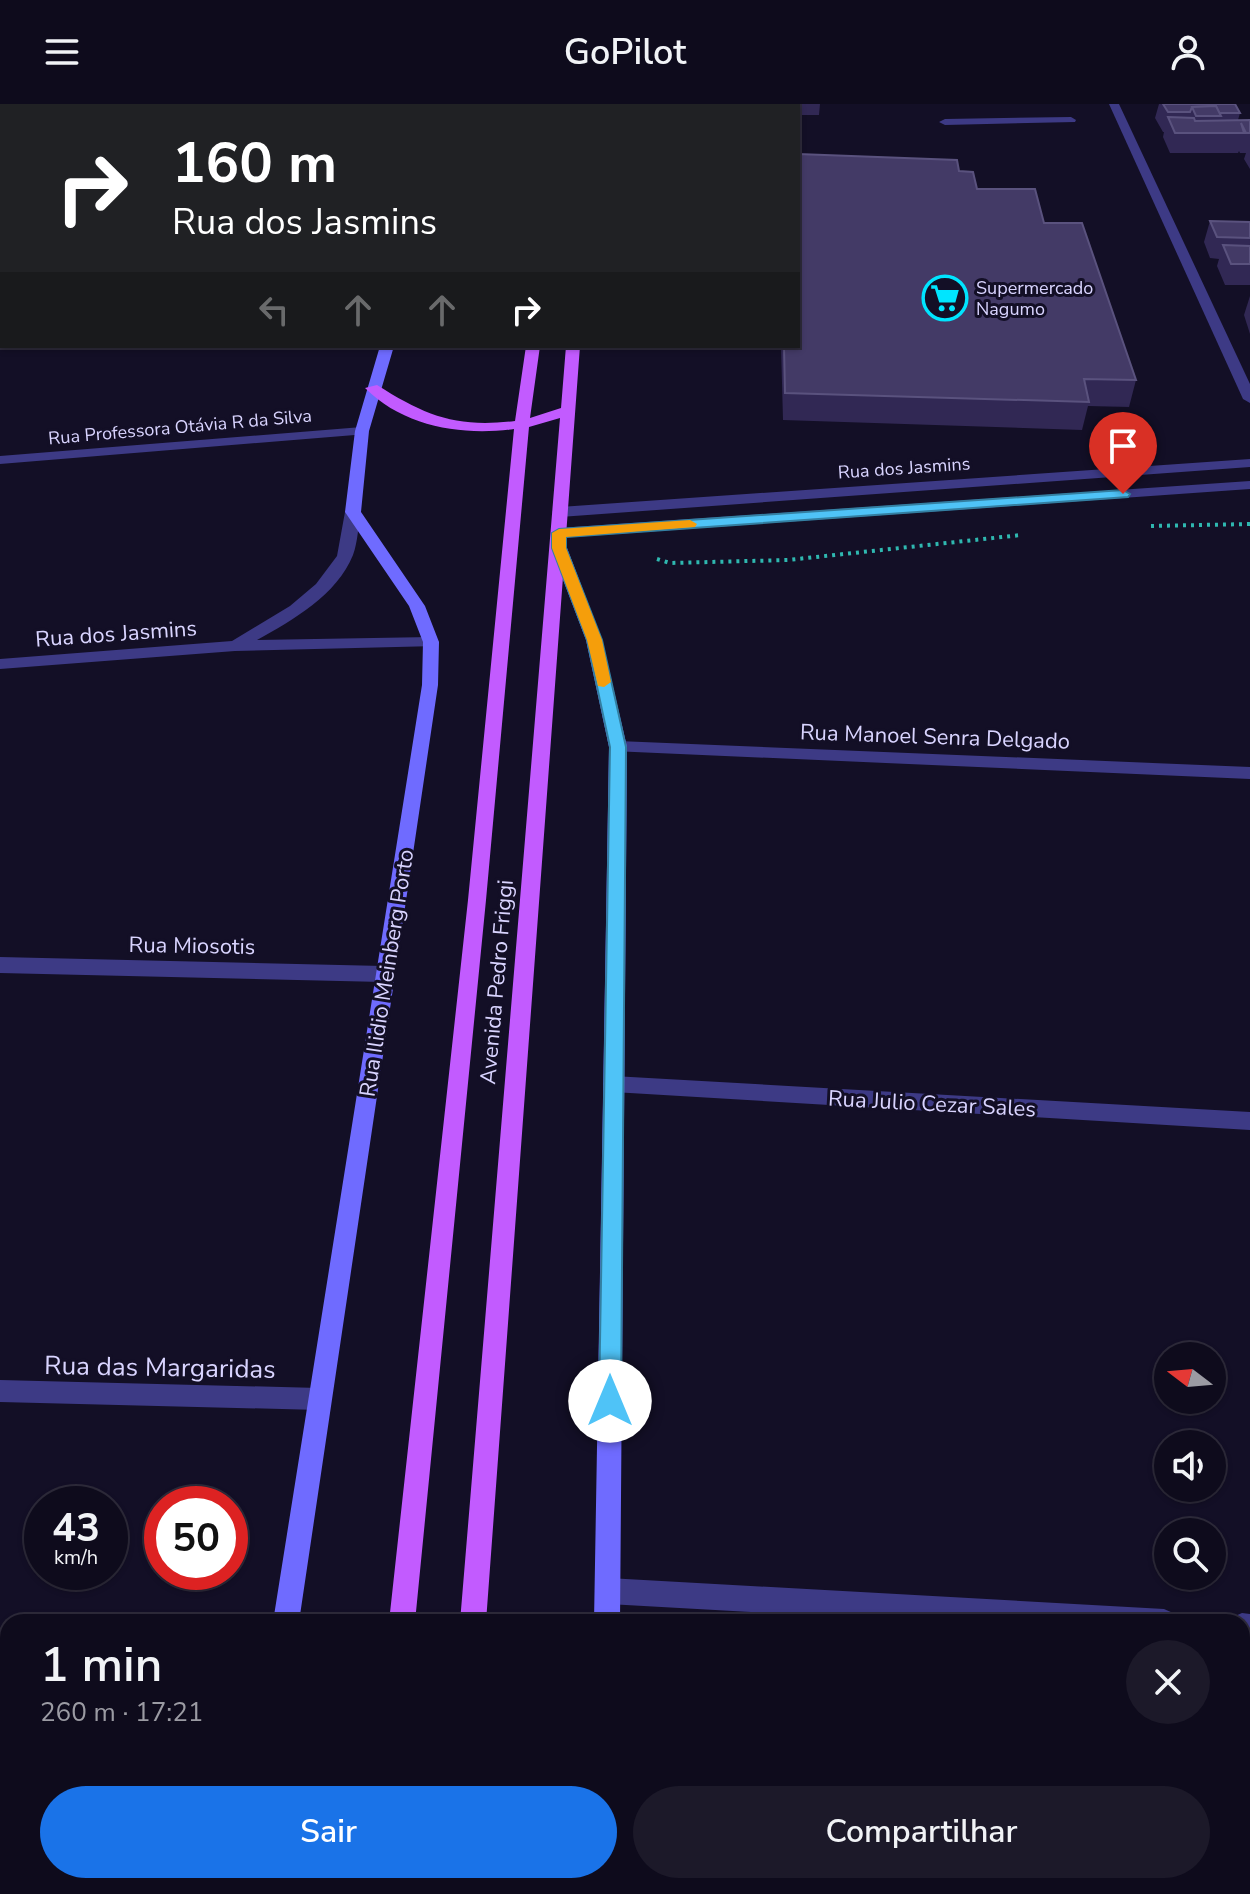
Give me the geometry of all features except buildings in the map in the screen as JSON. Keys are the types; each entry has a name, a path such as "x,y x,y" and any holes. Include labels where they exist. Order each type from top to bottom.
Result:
{"main road":[{"path":"353,512 362,431 372,388 386,348"},
{"name":"Avenida Pedro Friggi","path":"403,1614 531,348"},
{"name":"Avenida Pedro Friggi","path":"474,1614 573,348"},
{"path":"372,388 422,418 479,427 522,424 569,410"},
{"name":"Rua Ilidio Meinberg Porto","path":"287,1614 356,1179 383,974 430,685 431,642 417,606 353,512"},
{"path":"560,531 594,640 618,747 607,1614"},
{"path":"394,1614 408,1556"}],"street":[{"path":"1114,104 1250,399"},
{"path":"945,122 1071,120"},
{"name":"Rua Professora Otávia R da Silva","path":"0,460 362,431"},
{"name":"Rua dos Jasmins","path":"560,531 1250,463"},
{"name":"Rua dos Jasmins","path":"560,531 1250,485"},
{"path":"235,646 288,616 319,591 344,559 353,512"},
{"name":"Rua dos Jasmins","path":"0,664 235,646 431,642"},
{"name":"Rua Manoel Senra Delgado","path":"618,747 1250,773"},
{"name":"Rua Miosotis","path":"0,965 383,974"},
{"name":"Rua Julio Cezar Sales","path":"613,1084 1250,1121"},
{"name":"Rua das Margaridas","path":"0,1391 319,1399"},
{"path":"608,1591 1021,1614"}],"path":[{"path":"1143,526 1250,524"},
{"path":"616,529 621,545 670,563 788,560 1036,533"}],"slow traffic":[{"path":"604,682 594,640 559,548 559,533 690,524"}],"place":[{"name":"Supermercado Nagumo","path":"945,298"}],"route":[{"path":"610,1401 618,747 594,640 559,548 559,533 1123,494"}]}
